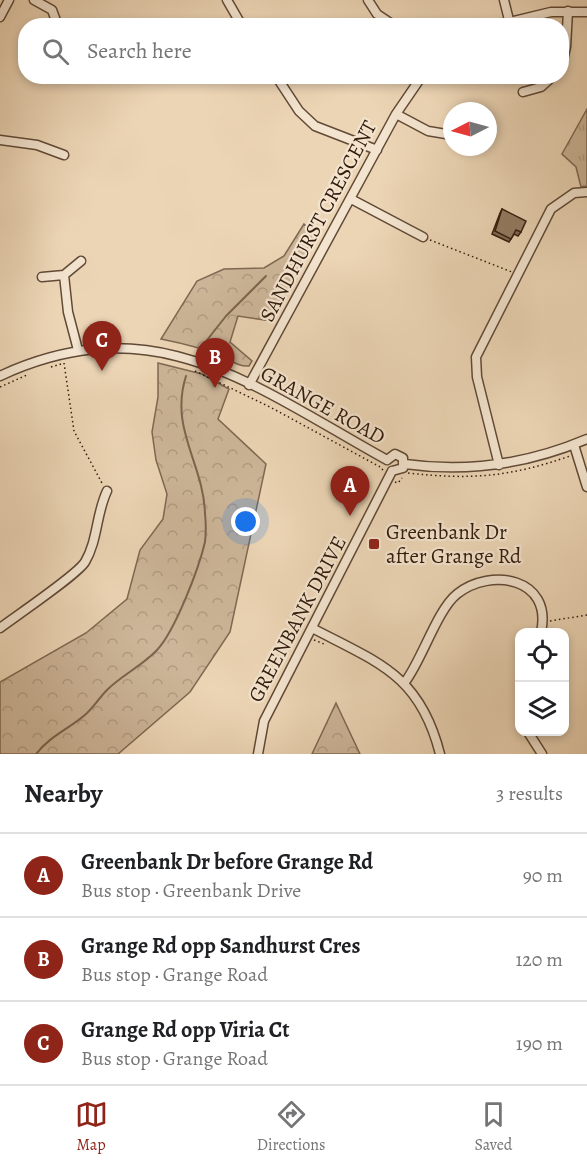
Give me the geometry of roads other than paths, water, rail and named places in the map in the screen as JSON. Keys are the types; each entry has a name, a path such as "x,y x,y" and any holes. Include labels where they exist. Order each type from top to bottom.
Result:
{"street":[{"path":"0,17 9,0"},
{"path":"34,0 52,10 55,18"},
{"path":"227,0 237,18"},
{"path":"368,0 377,14 383,18"},
{"path":"504,0 508,18"},
{"path":"522,18 568,11 587,12"},
{"path":"568,11 568,18"},
{"path":"281,84 299,111 315,126 377,150"},
{"name":"SANDHURST CRESCENT","path":"249,385 396,114 417,84"},
{"path":"523,92 544,84"},
{"path":"396,114 428,131 443,134"},
{"path":"0,140 37,145 64,155"},
{"path":"499,465 477,377 476,357 551,209 574,193 587,192"},
{"path":"351,199 423,237"},
{"path":"42,277 64,275 81,261"},
{"path":"64,275 68,312 78,350"},
{"name":"GRANGE ROAD","path":"0,376 40,359 78,350 113,347 175,354 249,385 387,460"},
{"name":"GRANGE ROAD","path":"405,464 453,468 499,465 575,449 587,439"},
{"path":"575,449 587,487"},
{"path":"398,454 404,458 405,464 391,475 387,460 391,455 398,454"},
{"name":"GREENBANK DRIVE","path":"258,754 264,721 391,475"},
{"path":"0,628 84,564 94,540 99,507 107,491"},
{"path":"405,682 454,596 467,588 480,583 501,581 526,585 539,599 543,620 542,628"},
{"path":"312,628 377,662 405,682 426,712 440,754"},
{"path":"531,736 542,754"}],"waterway":[{"path":"200,349 226,316 266,276"},
{"path":"36,754 47,742 86,714 104,693 157,650 179,614 192,583 205,542 206,524 203,496 184,430 182,395 186,376"}],"place":[{"name":"Grange Rd opp Viria Ct","path":"102,371"},
{"name":"Grange Rd opp Sandhurst Cres","path":"215,388"},
{"name":"Greenbank Dr before Grange Rd","path":"350,516"},
{"name":"Greenbank Dr after Grange Rd","path":"374,544"}]}
